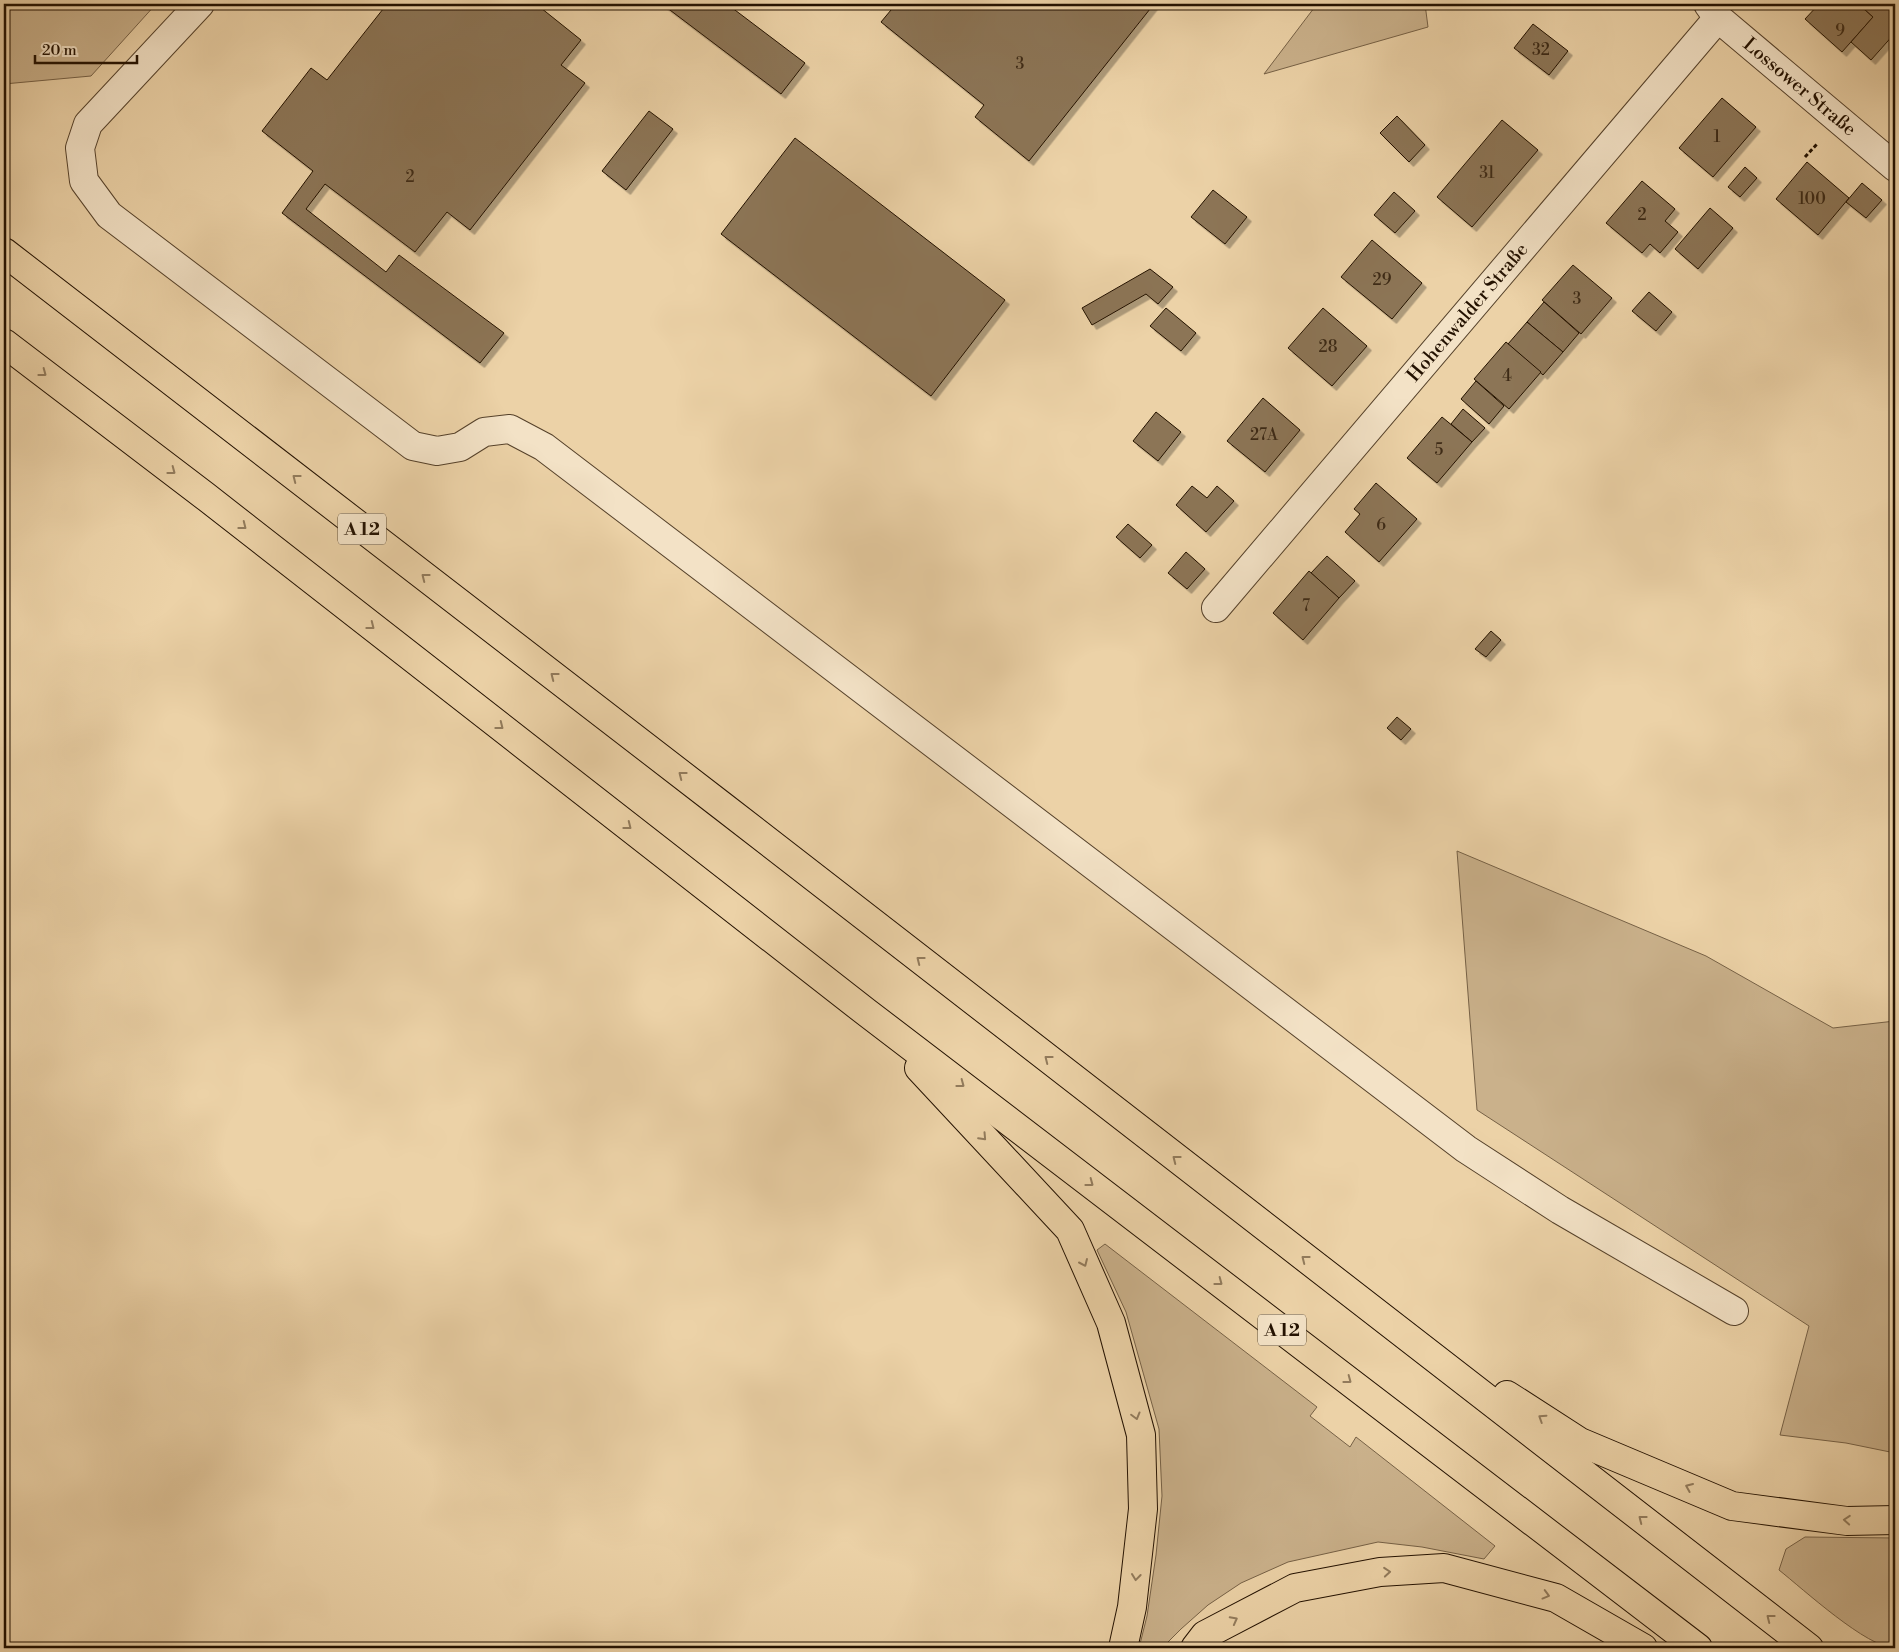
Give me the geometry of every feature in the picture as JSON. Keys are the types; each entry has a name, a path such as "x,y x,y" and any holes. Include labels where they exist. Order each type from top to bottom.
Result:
{"highway":[{"name":"A 12","path":"4,252 1809,1648"},
{"name":"A 12","path":"4,343 205,496 866,1012 1698,1648"},
{"path":"866,1012 1070,1230 1111,1323 1142,1435 1144,1509 1132,1607 1123,1648"},
{"path":"1343,1289 1580,1442 1598,1450 1732,1506 1847,1521 1895,1520"},
{"path":"1195,1648 1205,1635 1295,1588 1380,1572 1444,1568 1556,1598 1643,1648"}],"street":[{"path":"200,4 88,124 80,148 84,181 110,215 413,446 438,451 460,447 484,432 510,429 544,447 1466,1150 1560,1210 1734,1311"},
{"name":"Lossower Straße","path":"1713,11 1895,166"},
{"name":"Hohenwalder Straße","path":"1216,608 1713,11"}],"shaded area":[{"path":"4,4 156,4 91,76 4,84"},
{"path":"1317,4 1425,4 1428,27 1264,74"},
{"path":"1457,851 1706,956 1833,1028 1895,1021 1895,1453 1846,1443 1780,1435 1809,1326 1477,1110"},
{"path":"1105,1244 1317,1407 1310,1416 1350,1447 1356,1437 1495,1546 1484,1559 1422,1547 1378,1542 1288,1562 1241,1583 1208,1605 1162,1648 1139,1648 1147,1616 1162,1496 1159,1429 1126,1312 1097,1250"},
{"path":"1805,1537 1895,1538 1895,1648 1883,1645 1852,1628 1779,1570 1786,1549"}],"building":[{"path":"387,4 536,4 581,40 561,65 585,83 470,230 447,212 415,252 325,184 306,209 386,272 399,255 504,333 480,363 282,213 313,171 262,131 311,68 327,80"},
{"path":"662,4 727,4 805,63 781,94"},
{"path":"896,4 1154,4 1029,161 975,117 984,105 881,22"},
{"path":"1819,4 1858,4 1873,17 1842,52 1805,19"},
{"path":"1863,4 1895,4 1895,33 1871,60 1851,42 1873,17 1861,6"},
{"path":"1533,24 1568,51 1549,75 1514,48"},
{"path":"1722,98 1756,127 1713,177 1679,148"},
{"path":"649,111 673,129 626,190 602,171"},
{"path":"1397,116 1425,145 1409,162 1380,133"},
{"path":"1502,120 1538,150 1472,227 1437,197"},
{"path":"795,138 1005,300 931,396 721,234"},
{"path":"1807,162 1849,198 1818,235 1776,199"},
{"path":"1745,167 1757,178 1740,197 1728,187"},
{"path":"1642,181 1675,209 1665,221 1678,232 1660,253 1650,244 1642,253 1606,223"},
{"path":"1862,183 1882,200 1866,218 1846,202"},
{"path":"1213,190 1247,217 1225,244 1191,217"},
{"path":"1394,192 1415,211 1395,233 1374,215"},
{"path":"1710,208 1733,228 1698,269 1675,249"},
{"path":"1372,240 1422,283 1392,319 1341,277"},
{"path":"1573,265 1612,298 1581,334 1542,300"},
{"path":"1150,269 1173,287 1158,304 1146,294 1092,325 1082,308"},
{"path":"1649,292 1672,312 1656,331 1632,311"},
{"path":"1544,302 1579,333 1563,352 1527,322"},
{"path":"1166,308 1196,333 1181,351 1150,326"},
{"path":"1323,308 1367,346 1332,386 1288,348"},
{"path":"1527,322 1563,352 1543,375 1508,344"},
{"path":"1506,342 1541,372 1509,409 1474,379"},
{"path":"1476,381 1504,406 1489,424 1461,399"},
{"path":"1263,398 1300,430 1265,472 1227,441"},
{"path":"1463,409 1485,428 1472,442 1451,424"},
{"path":"1156,412 1181,432 1158,461 1133,441"},
{"path":"1442,417 1472,442 1437,483 1407,458"},
{"path":"1376,483 1417,519 1379,562 1345,532 1360,514 1354,509"},
{"path":"1192,486 1207,498 1217,486 1234,501 1206,532 1176,505"},
{"path":"1128,524 1152,545 1140,558 1116,537"},
{"path":"1186,552 1205,569 1187,589 1168,573"},
{"path":"1327,556 1355,581 1339,598 1311,573"},
{"path":"1309,571 1339,598 1303,640 1273,613"},
{"path":"1491,631 1501,640 1486,657 1475,649"},
{"path":"1397,717 1411,729 1401,740 1387,728"}]}
